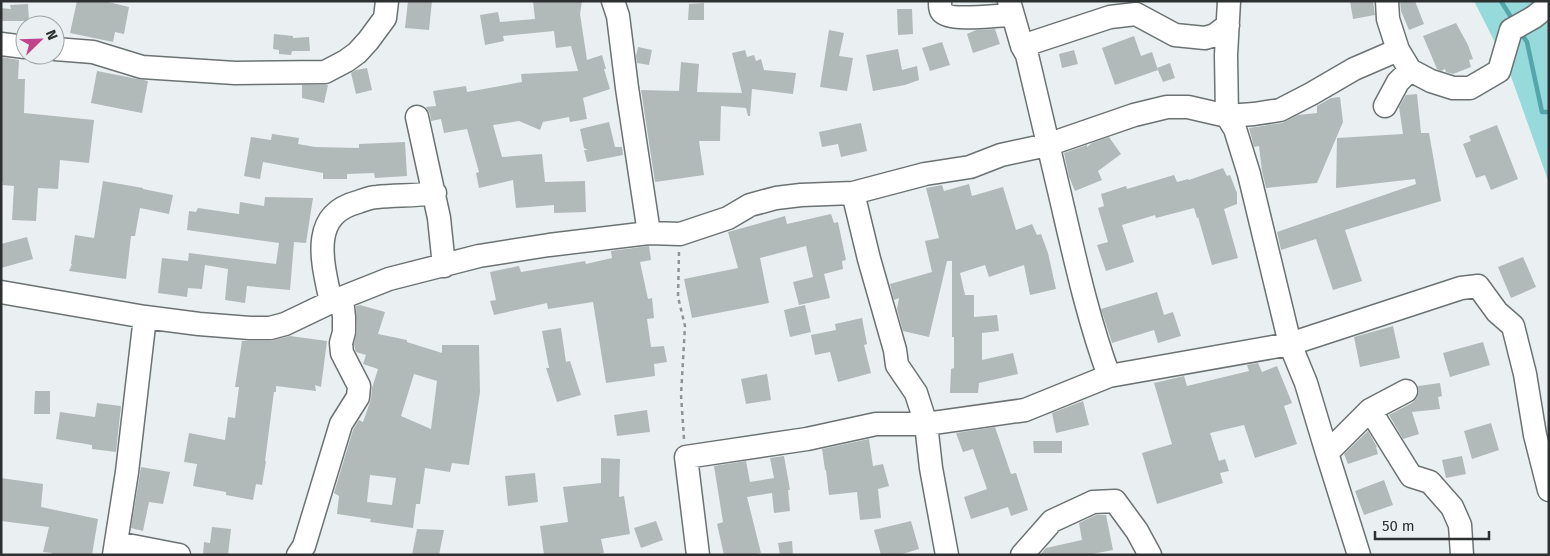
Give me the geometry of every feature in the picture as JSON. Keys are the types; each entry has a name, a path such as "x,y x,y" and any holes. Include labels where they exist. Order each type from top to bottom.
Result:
{"street":[{"path":"65,50 93,52 142,67 235,73 325,72 346,61 368,41 385,18 387,1"},
{"path":"613,1 618,16 649,233"},
{"path":"940,1 943,14 950,16 973,17 1011,8 1022,46 1027,55 1047,145 1095,337 1109,376"},
{"path":"1229,1 1226,55 1227,116 1234,129 1249,174 1290,344 1306,383 1359,555"},
{"path":"1387,1 1388,19 1398,50 1410,70 1431,81 1453,88 1470,88 1499,71 1511,30 1542,11"},
{"path":"1022,46 1110,17 1136,14 1175,35 1205,38 1215,35 1228,25"},
{"path":"1,44 15,46"},
{"path":"1,292 145,317 199,324 270,328 285,324 389,279 479,256 549,245 649,233 680,234 728,218 750,205 776,198 853,193 925,174 970,167 1001,155 1047,145 1134,115 1167,107 1188,107 1227,116 1280,110 1354,69 1398,50"},
{"path":"1385,106 1398,82 1410,70"},
{"path":"417,117 440,218 444,266"},
{"path":"298,555 304,546 341,424 358,396 359,386 342,353 340,343 344,332 344,317 324,268 323,241 327,223 338,210 348,204 376,197 418,196 434,193"},
{"path":"853,193 897,365 916,393 926,424 931,468 947,555"},
{"path":"698,555 686,457 807,439 876,424 926,424 1025,410 1109,376 1290,344 1461,288 1478,286 1497,312 1513,326 1525,374 1535,435 1549,490"},
{"path":"145,317 127,472 115,549 179,555"},
{"path":"1327,453 1370,410 1406,391"},
{"path":"1370,410 1411,476 1430,482 1452,507 1460,525 1462,555"},
{"path":"1022,555 1052,521 1094,502 1116,501 1137,531 1150,555"}],"path":[{"path":"680,234 678,297 685,326 681,395 686,457"}],"shaded area":[{"path":"1474,1 1549,1 1549,183 1508,68"}],"building":[{"path":"77,1 104,1 129,7 124,34 115,32 113,42 70,33"},
{"path":"408,1 432,1 429,30 405,28"},
{"path":"533,1 582,1 580,14 587,60 602,55 610,89 583,98 587,119 570,122 569,117 543,122 540,130 519,121 493,125 502,157 542,154 545,182 585,181 586,212 554,213 554,205 516,208 513,180 479,188 476,173 479,172 467,129 444,133 441,119 431,121 426,107 436,106 433,91 466,86 467,92 522,82 521,74 578,71 571,46 556,48 554,31 503,36 504,41 485,45 480,15 498,12 500,22 535,19"},
{"path":"1350,1 1373,1 1375,15 1353,19"},
{"path":"1400,1 1415,1 1424,24 1409,30 1401,11"},
{"path":"704,3 704,20 688,20 689,4"},
{"path":"28,4 29,15 15,15 15,21 1,21 1,8 11,9 10,5"},
{"path":"897,9 912,9 913,34 898,35"},
{"path":"1456,23 1473,59 1469,60 1471,67 1453,74 1446,72 1445,69 1441,71 1437,69 1423,36"},
{"path":"995,29 1000,44 973,53 967,34 976,30"},
{"path":"829,30 844,33 839,56 853,58 847,91 820,87"},
{"path":"274,34 293,36 293,38 309,37 310,51 292,51 291,55 279,54 279,50 273,49"},
{"path":"1134,36 1141,56 1152,52 1158,70 1115,85 1102,48"},
{"path":"942,42 950,65 930,71 922,48"},
{"path":"638,47 652,50 649,65 637,63"},
{"path":"898,49 902,70 917,66 919,80 905,85 873,91 866,55"},
{"path":"745,50 747,57 754,55 756,61 761,59 764,70 796,73 793,94 752,89 750,116 748,116 746,108 721,106 720,141 699,141 704,175 655,182 641,90 679,91 681,62 699,64 697,92 742,93 732,53"},
{"path":"1074,50 1078,64 1062,68 1059,54"},
{"path":"1,57 15,59 15,65 19,65 18,79 25,79 24,113 94,120 89,163 60,160 58,189 38,188 36,221 12,220 14,186 2,185 3,182 1,182"},
{"path":"1170,63 1175,78 1163,82 1157,68"},
{"path":"367,68 372,90 356,94 351,73"},
{"path":"97,71 148,81 142,113 91,103"},
{"path":"302,85 328,85 324,103 302,98"},
{"path":"1417,94 1421,133 1429,133 1441,201 1345,230 1362,281 1333,290 1316,239 1281,250 1277,232 1416,184 1415,179 1336,188 1337,138 1403,134 1399,107 1406,95"},
{"path":"1340,97 1343,122 1317,183 1266,188 1259,146 1254,147 1249,128 1282,123 1298,115 1317,113 1317,106 1331,98"},
{"path":"609,122 615,147 622,147 623,155 587,162 584,150 588,150 584,148 580,129"},
{"path":"861,123 867,151 841,157 838,144 822,147 819,132"},
{"path":"1497,125 1518,179 1491,190 1485,175 1476,178 1463,144 1471,141 1469,136"},
{"path":"272,134 299,138 298,144 315,147 359,148 359,144 405,142 407,176 375,178 374,173 347,174 347,179 323,179 323,173 263,162 260,179 244,176 251,137 271,140"},
{"path":"1109,137 1121,154 1098,171 1102,180 1075,191 1069,177 1064,153 1087,145 1087,147 1092,143"},
{"path":"1223,168 1227,176 1230,175 1237,193 1237,204 1224,209 1238,258 1212,265 1194,208 1156,218 1155,215 1122,225 1134,262 1106,271 1097,245 1108,242 1098,208 1104,206 1101,194 1126,186 1127,189 1174,175 1177,182 1189,180"},
{"path":"103,181 173,195 169,214 140,208 135,236 131,236 126,279 69,271 72,264 75,235 94,238"},
{"path":"969,184 972,196 1003,187 1016,230 1032,224 1037,235 1041,234 1048,253 1056,289 1030,295 1024,265 989,277 985,265 960,273 965,295 974,295 974,317 997,315 999,331 982,333 982,360 1013,353 1018,374 979,383 978,393 950,393 951,369 954,368 952,261 947,261 929,337 903,331 897,309 899,298 894,300 890,284 932,272 925,241 939,238 926,188 942,185 944,191"},
{"path":"265,197 313,198 306,243 294,242 290,290 247,286 245,303 225,300 228,269 205,265 202,289 188,288 187,297 158,293 162,258 188,261 189,253 276,264 279,243 187,230 189,211 196,212 198,208 239,214 240,202 264,206"},
{"path":"831,214 834,223 838,222 846,260 842,261 843,269 824,274 830,298 799,305 793,282 813,277 806,246 760,258 769,303 692,318 684,279 738,268 728,232 785,216 787,224"},
{"path":"27,237 33,259 1,268 1,244"},
{"path":"649,246 651,260 640,262 648,299 652,298 654,318 647,319 651,347 664,346 667,362 654,364 655,376 606,383 593,302 548,309 547,303 494,315 490,301 496,300 490,272 519,266 521,272 585,261 586,264 612,258 611,251"},
{"path":"1523,257 1536,287 1511,298 1498,267"},
{"path":"1157,292 1164,315 1173,312 1181,336 1158,343 1154,330 1112,343 1101,309"},
{"path":"360,305 385,312 378,334 407,340 407,342 442,353 442,345 479,345 480,392 469,465 452,463 450,472 425,468 420,504 416,504 413,528 370,522 371,519 337,514 339,496 334,493 353,430 359,420 363,422 378,369 363,364 366,355 356,352 354,344 357,332 356,306","holes":["414,374 437,381 431,429 401,416","370,475 396,478 392,505 367,502"]},
{"path":"805,305 811,332 790,337 784,310"},
{"path":"862,318 867,344 864,345 871,373 838,382 830,352 815,355 811,335 836,330 835,324"},
{"path":"1393,326 1400,358 1360,367 1354,337"},
{"path":"561,328 566,362 570,361 581,395 557,402 546,368 549,368 542,331"},
{"path":"290,336 327,341 321,387 315,385 316,391 276,386 262,485 256,484 253,500 226,495 226,492 193,486 197,464 184,462 189,433 225,440 228,417 235,418 239,387 235,387 242,341 270,341"},
{"path":"1483,342 1490,365 1450,377 1443,353"},
{"path":"1258,363 1262,372 1277,366 1292,403 1284,406 1297,444 1255,458 1244,425 1210,433 1219,461 1225,459 1229,471 1220,473 1223,483 1157,504 1142,453 1172,444 1154,383 1184,376 1187,386 1249,371 1247,365"},
{"path":"767,374 771,400 746,404 741,379"},
{"path":"1440,383 1442,396 1438,397 1440,409 1412,412 1419,434 1403,439 1389,415 1412,403 1417,398 1418,386"},
{"path":"35,391 50,391 50,414 34,414"},
{"path":"1083,401 1089,425 1056,433 1052,413"},
{"path":"97,403 121,406 116,452 92,449 92,445 56,439 60,412 95,417"},
{"path":"647,410 650,432 617,436 614,415"},
{"path":"1491,423 1499,450 1472,459 1464,431"},
{"path":"995,427 1011,474 1016,473 1028,510 1011,516 1008,507 971,519 964,497 987,489 973,449 963,452 956,433"},
{"path":"1368,431 1377,447 1378,454 1348,464 1344,454"},
{"path":"869,439 873,466 883,464 889,486 878,489 881,518 860,520 857,492 829,495 822,449"},
{"path":"1033,441 1062,441 1062,453 1034,453"},
{"path":"784,456 790,490 788,490 790,511 774,513 772,493 747,497 761,553 752,555 724,555 717,524 723,522 714,466 746,461 750,482 774,478 770,458"},
{"path":"1462,456 1466,474 1446,478 1442,460"},
{"path":"601,458 620,459 619,497 624,496 630,534 601,539 604,553 595,555 544,555 540,526 568,522 563,487 601,483"},
{"path":"141,467 170,472 163,504 149,502 143,531 131,528"},
{"path":"535,473 538,502 508,506 505,476"},
{"path":"1,478 43,484 41,507 98,519 92,555 52,555 52,553 43,552 49,527 1,521"},
{"path":"1384,480 1393,505 1364,515 1355,491"},
{"path":"1096,515 1106,515 1113,550 1087,555 1040,555 1046,548 1082,540 1079,523"},
{"path":"656,521 663,540 641,548 634,528"},
{"path":"911,521 919,549 899,555 881,555 874,530"},
{"path":"212,527 231,529 228,555 203,555 204,542 210,543"},
{"path":"417,529 444,530 439,555 412,555"},
{"path":"792,541 793,555 780,555 778,543"}],"waterway":[{"path":"1501,1 1514,22"},
{"path":"1521,33 1527,42 1542,112 1549,112"}]}
